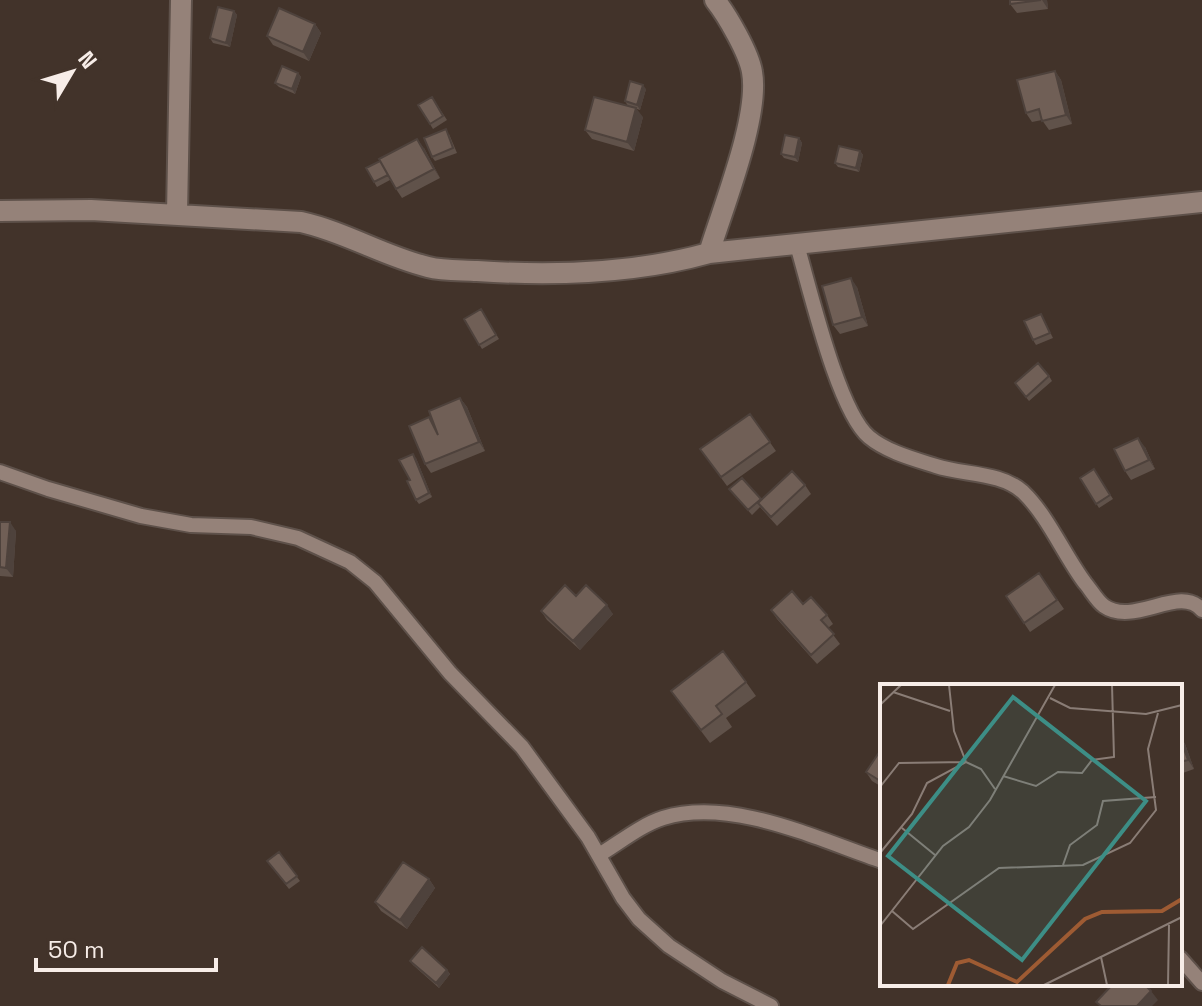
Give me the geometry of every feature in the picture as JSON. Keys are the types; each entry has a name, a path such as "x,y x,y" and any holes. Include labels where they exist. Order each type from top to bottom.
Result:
{"street":[{"path":"177,214 181,0"},
{"path":"702,0 725,5 752,71 751,115 709,253"},
{"path":"0,211 91,210 301,222 330,229 394,257 432,268 505,273 638,269 709,253 1202,202"}],"lane":[{"path":"797,245 844,400 857,426 870,438 882,446 940,468 1001,481 1023,493 1102,605 1115,612 1151,608 1182,600 1198,605 1202,610"},
{"path":"0,472 141,516 191,525 251,527 298,538 350,562 375,582 450,673 522,747 599,855 623,898 639,919 669,946 722,981 771,1006"},
{"path":"599,855 660,819 721,813 760,820 880,860"},
{"path":"1182,960 1202,983"}],"building":[{"path":"1010,0 1041,0 1010,4"},
{"path":"218,7 234,11 226,43 210,38"},
{"path":"279,8 315,24 303,52 267,36"},
{"path":"282,66 298,73 292,89 275,83"},
{"path":"1055,71 1066,115 1042,121 1039,109 1026,113 1017,80"},
{"path":"630,81 643,85 637,105 625,101"},
{"path":"432,97 443,116 430,124 418,105"},
{"path":"594,97 636,108 627,142 585,130"},
{"path":"446,129 453,148 432,157 424,138"},
{"path":"785,135 799,138 795,157 781,154"},
{"path":"417,139 434,169 396,189 379,159"},
{"path":"839,146 860,151 856,168 835,163"},
{"path":"380,161 388,175 374,182 366,168"},
{"path":"851,278 862,317 833,325 822,286"},
{"path":"481,309 496,335 479,345 464,319"},
{"path":"1041,314 1050,333 1033,340 1024,321"},
{"path":"1038,363 1049,376 1026,397 1015,383"},
{"path":"460,398 479,442 425,464 409,426 429,417 438,435 429,411"},
{"path":"750,414 770,442 721,477 700,449"},
{"path":"1138,438 1149,460 1125,471 1114,449"},
{"path":"413,454 429,493 416,500 399,460"},
{"path":"1094,469 1110,495 1096,504 1080,478"},
{"path":"792,471 805,485 771,517 758,503"},
{"path":"742,478 761,499 748,510 729,489"},
{"path":"0,522 10,522 6,568 0,567"},
{"path":"1039,573 1057,600 1024,623 1006,596"},
{"path":"565,585 576,596 586,585 607,605 573,641 541,611"},
{"path":"792,591 803,604 811,597 827,615 821,620 834,634 811,655 771,610"},
{"path":"723,651 746,682 716,706 722,714 701,730 671,691"},
{"path":"1182,744 1188,760 1182,762"},
{"path":"880,751 880,781 866,772"},
{"path":"279,852 297,876 286,884 267,861"},
{"path":"403,862 429,879 400,920 375,902"},
{"path":"422,947 447,970 436,983 410,961"},
{"path":"1111,986 1146,986 1151,991 1137,1006 1101,1006 1096,1002"}]}
